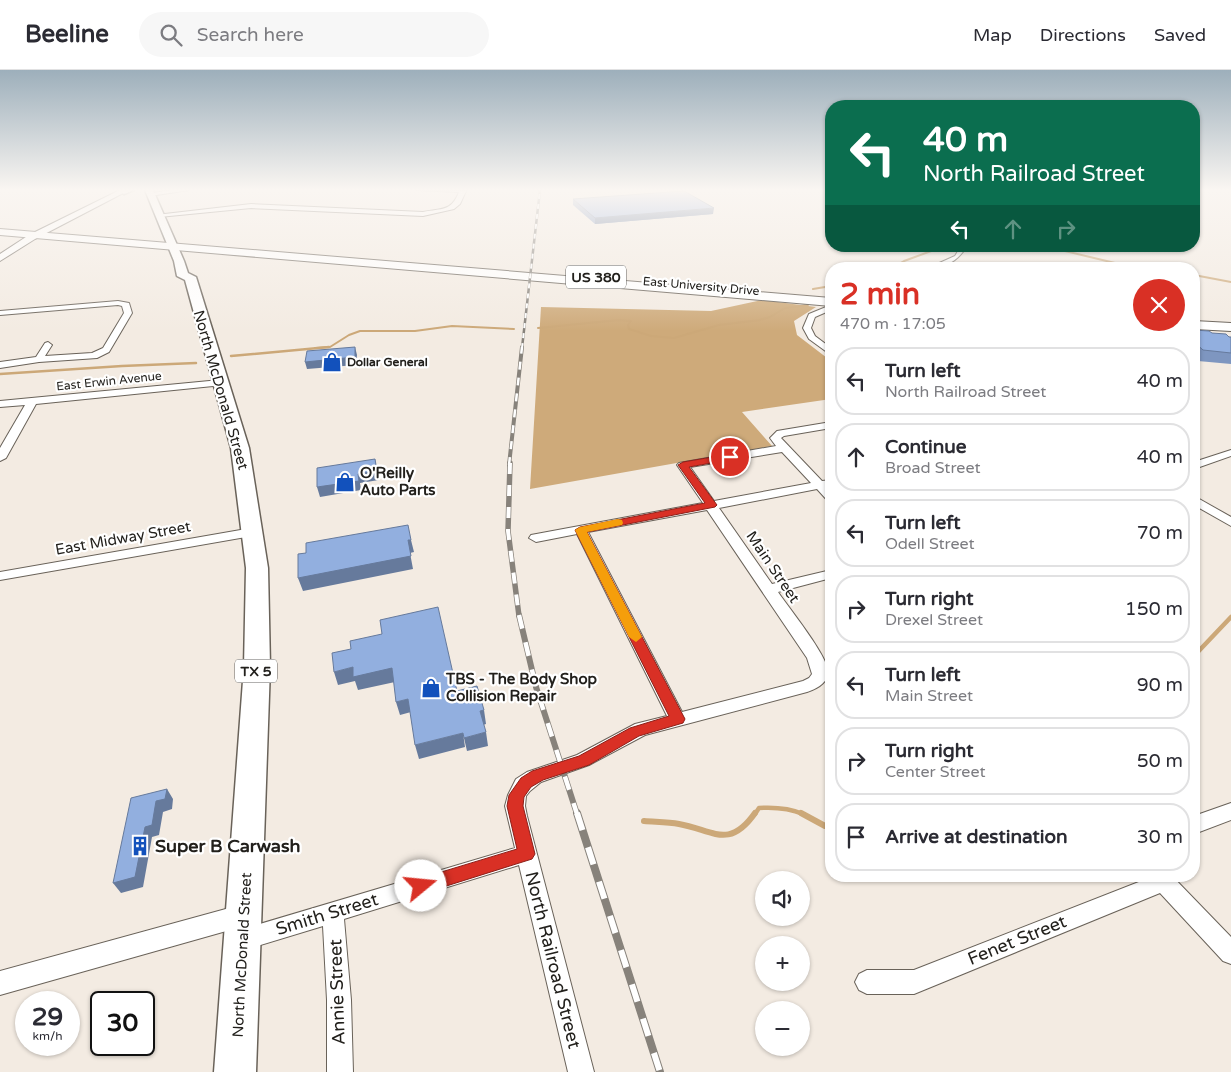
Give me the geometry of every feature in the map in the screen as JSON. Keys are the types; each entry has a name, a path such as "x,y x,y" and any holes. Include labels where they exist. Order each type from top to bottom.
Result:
{"highway":[{"path":"125,237 171,238"},
{"name":"US 380","path":"132,237 171,238"},
{"name":"US 380","path":"139,237 171,238"},
{"name":"East University Drive","path":"171,238 236,252 322,257 696,288 825,297"},
{"name":"East University Drive","path":"171,238 322,257"},
{"path":"192,265 209,255 236,252"},
{"name":"East University Drive","path":"696,288 825,301"},
{"path":"1200,325 1231,326"},
{"path":"1200,331 1231,333"}],"main road":[{"name":"North McDonald Street","path":"171,238 182,276 192,265"},
{"name":"North McDonald Street","path":"171,238 192,265 220,383 240,448 257,573 257,666 236,1072"}],"street":[{"path":"0,258 34,237"},
{"path":"945,262 957,257 960,252"},
{"path":"0,313 123,303 126,304 128,313 106,350 94,356 39,359 0,365"},
{"path":"63,318 72,307"},
{"path":"825,310 812,316 807,328 814,339 825,347"},
{"path":"39,359 48,345"},
{"name":"East Erwin Avenue","path":"0,404 220,383"},
{"path":"0,458 32,401"},
{"path":"825,426 781,433 775,438 783,448 825,484"},
{"name":"Main Street","path":"783,448 683,465 712,505 819,666 820,674 815,682 807,686"},
{"path":"1200,464 1230,453"},
{"path":"536,538 825,484"},
{"path":"1200,504 1231,522"},
{"path":"580,530 678,719"},
{"name":"East Midway Street","path":"0,576 252,532"},
{"path":"768,590 825,576"},
{"name":"North Railroad Street","path":"581,1072 516,816 516,800 520,790 526,782 583,760 635,732 807,686"},
{"path":"1200,823 1231,811"},
{"name":"Smith Street","path":"0,983 244,927 333,912 526,854"},
{"name":"Fenet Street","path":"868,982 914,982 1154,882"},
{"path":"1164,882 1231,953"},
{"name":"Annie Street","path":"333,912 339,1000 340,1072"}],"shaded area":[{"path":"762,300 816,307 794,321 797,335 825,356 825,400 742,412 772,446 530,489 541,307 711,311"}],"building":[{"path":"1200,330 1226,334 1231,337 1231,353 1203,350 1200,347"},
{"path":"355,347 355,357 305,362 307,351"},
{"path":"375,459 377,471 358,474 359,481 317,487 317,468"},
{"path":"408,525 411,540 408,540 411,556 298,578 298,554 306,553 306,543"},
{"name":"TBS - The Body Shop Collision Repair","path":"438,607 457,691 477,686 484,710 480,711 486,732 464,738 463,733 415,745 408,699 396,702 392,668 353,677 353,667 334,672 332,653 351,649 350,641 382,634 380,620"},
{"path":"167,789 165,799 156,801 152,825 145,827 135,877 113,883 131,798"}],"waterway":[{"path":"902,262 929,252"},
{"path":"1069,252 1111,262"},
{"path":"1200,276 1231,282"},
{"path":"813,289 825,287"},
{"path":"538,328 619,320 631,321 628,325 629,329 651,336 674,338 719,325 760,320 770,317 785,308 808,305"},
{"path":"326,347 360,331 415,331 452,326 514,329"},
{"path":"231,356 326,347"},
{"path":"315,348 326,347"},
{"path":"0,374 196,363"},
{"path":"1200,650 1231,617"},
{"path":"755,814 759,808 787,809 802,814"},
{"path":"644,821 675,823 720,835 737,831 755,813"},
{"path":"802,814 825,826"}],"railway":[{"path":"522,348 535,237"},
{"path":"509,465 522,347"},
{"path":"510,463 508,531 519,616"},
{"path":"519,615 536,687 577,814"},
{"path":"577,813 660,1072"}],"slow traffic":[{"path":"618,523 580,530 636,637"}],"place":[{"name":"Dollar General","path":"332,362"},
{"name":"O'Reilly Auto Parts","path":"345,482"},
{"name":"TBS - The Body Shop Collision Repair","path":"431,688"},
{"name":"Super B Carwash","path":"140,846"}],"route":[{"path":"421,886 526,854 515,806 517,795 526,782 538,775 589,758 621,738 635,732 678,719 580,530 712,505 683,465 730,457"}]}
